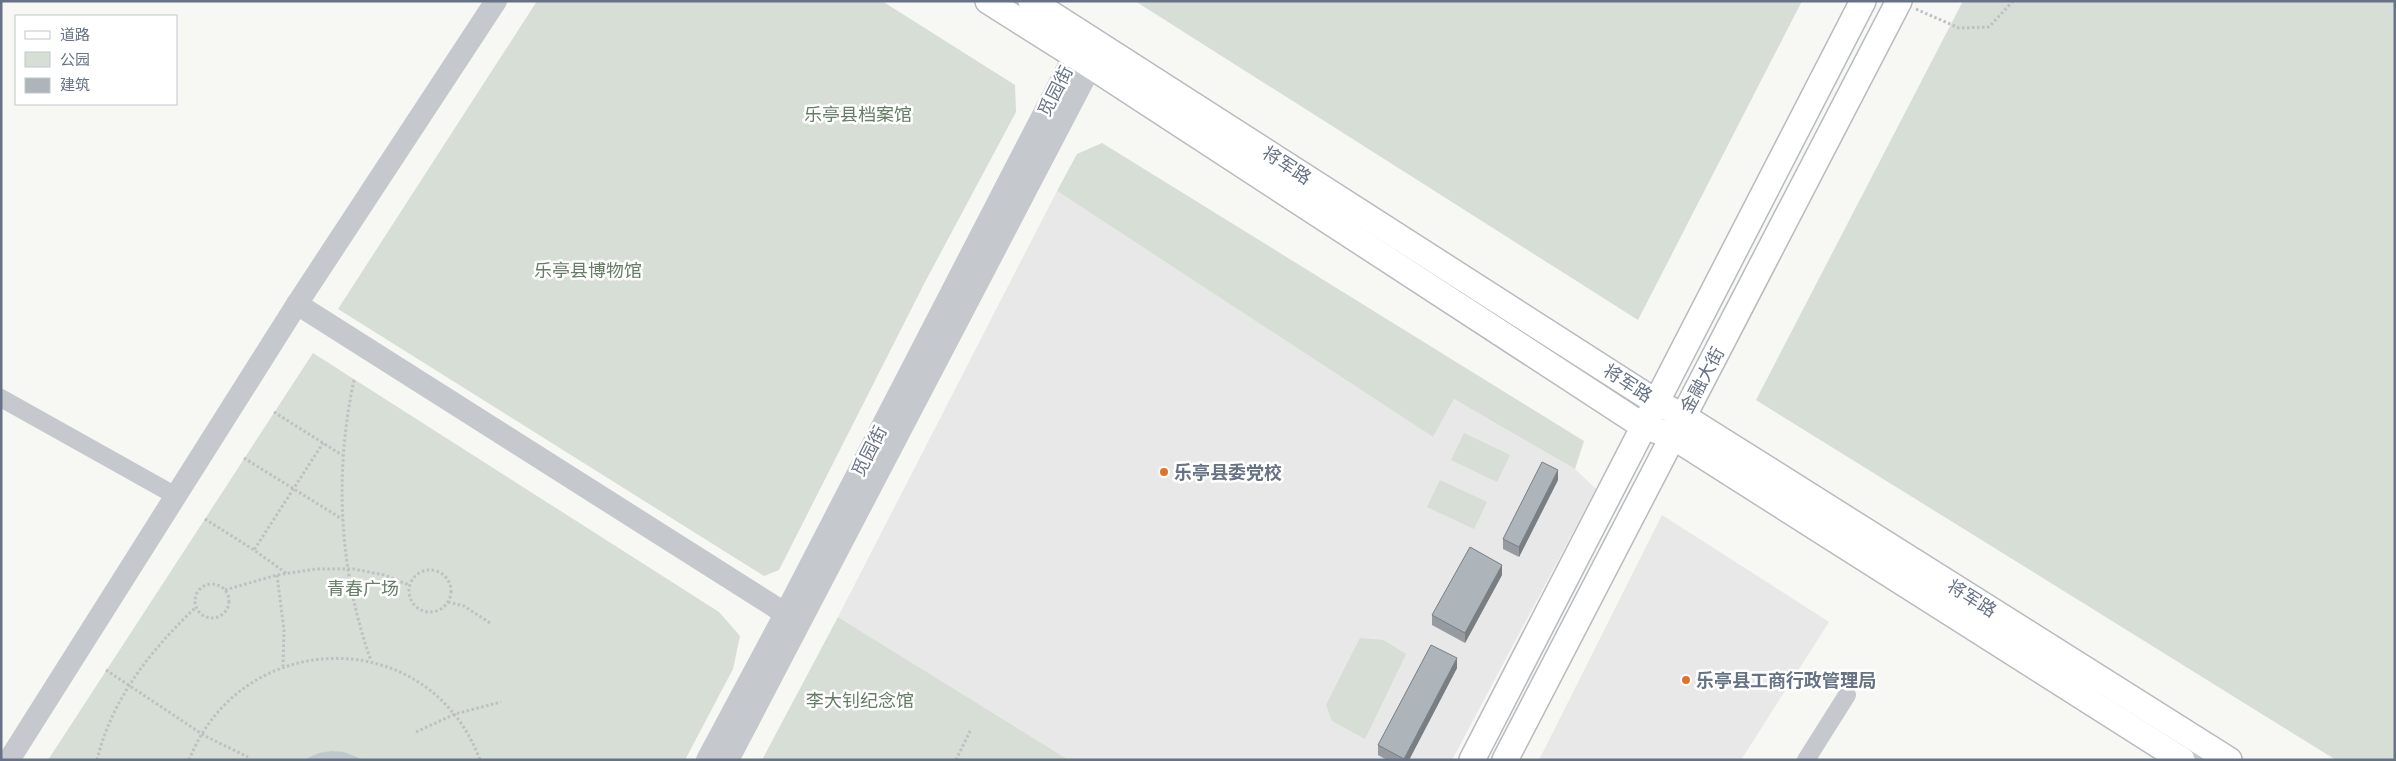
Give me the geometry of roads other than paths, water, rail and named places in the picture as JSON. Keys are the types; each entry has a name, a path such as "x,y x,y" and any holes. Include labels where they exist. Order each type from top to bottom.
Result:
{"main road":[{"name":"将军路","path":"988,1 1644,426 1678,426 2201,752 2229,760"},
{"name":"将军路","path":"1031,1 1656,402 1678,426 2182,760"},
{"name":"金融大街","path":"1472,760 1863,1"},
{"name":"金融大街","path":"1505,760 1678,426 1903,3"}],"street":[{"path":"9,760 297,304 496,1"},
{"name":"觅园街","path":"728,760 792,618 1082,61 1096,42"},
{"path":"297,304 792,618"},
{"path":"1,398 176,496"},
{"name":"觅园街","path":"707,760 792,618"},
{"path":"1806,760 1847,695"}],"place":[{"name":"乐亭县委党校","path":"1164,472"},
{"name":"乐亭县工商行政管理局","path":"1686,680"}],"park label":[{"name":"乐亭县档案馆","path":"858,114"},
{"name":"乐亭县博物馆","path":"588,270"},
{"name":"青春广场","path":"363,588"},
{"name":"李大钊纪念馆","path":"860,700"}]}
